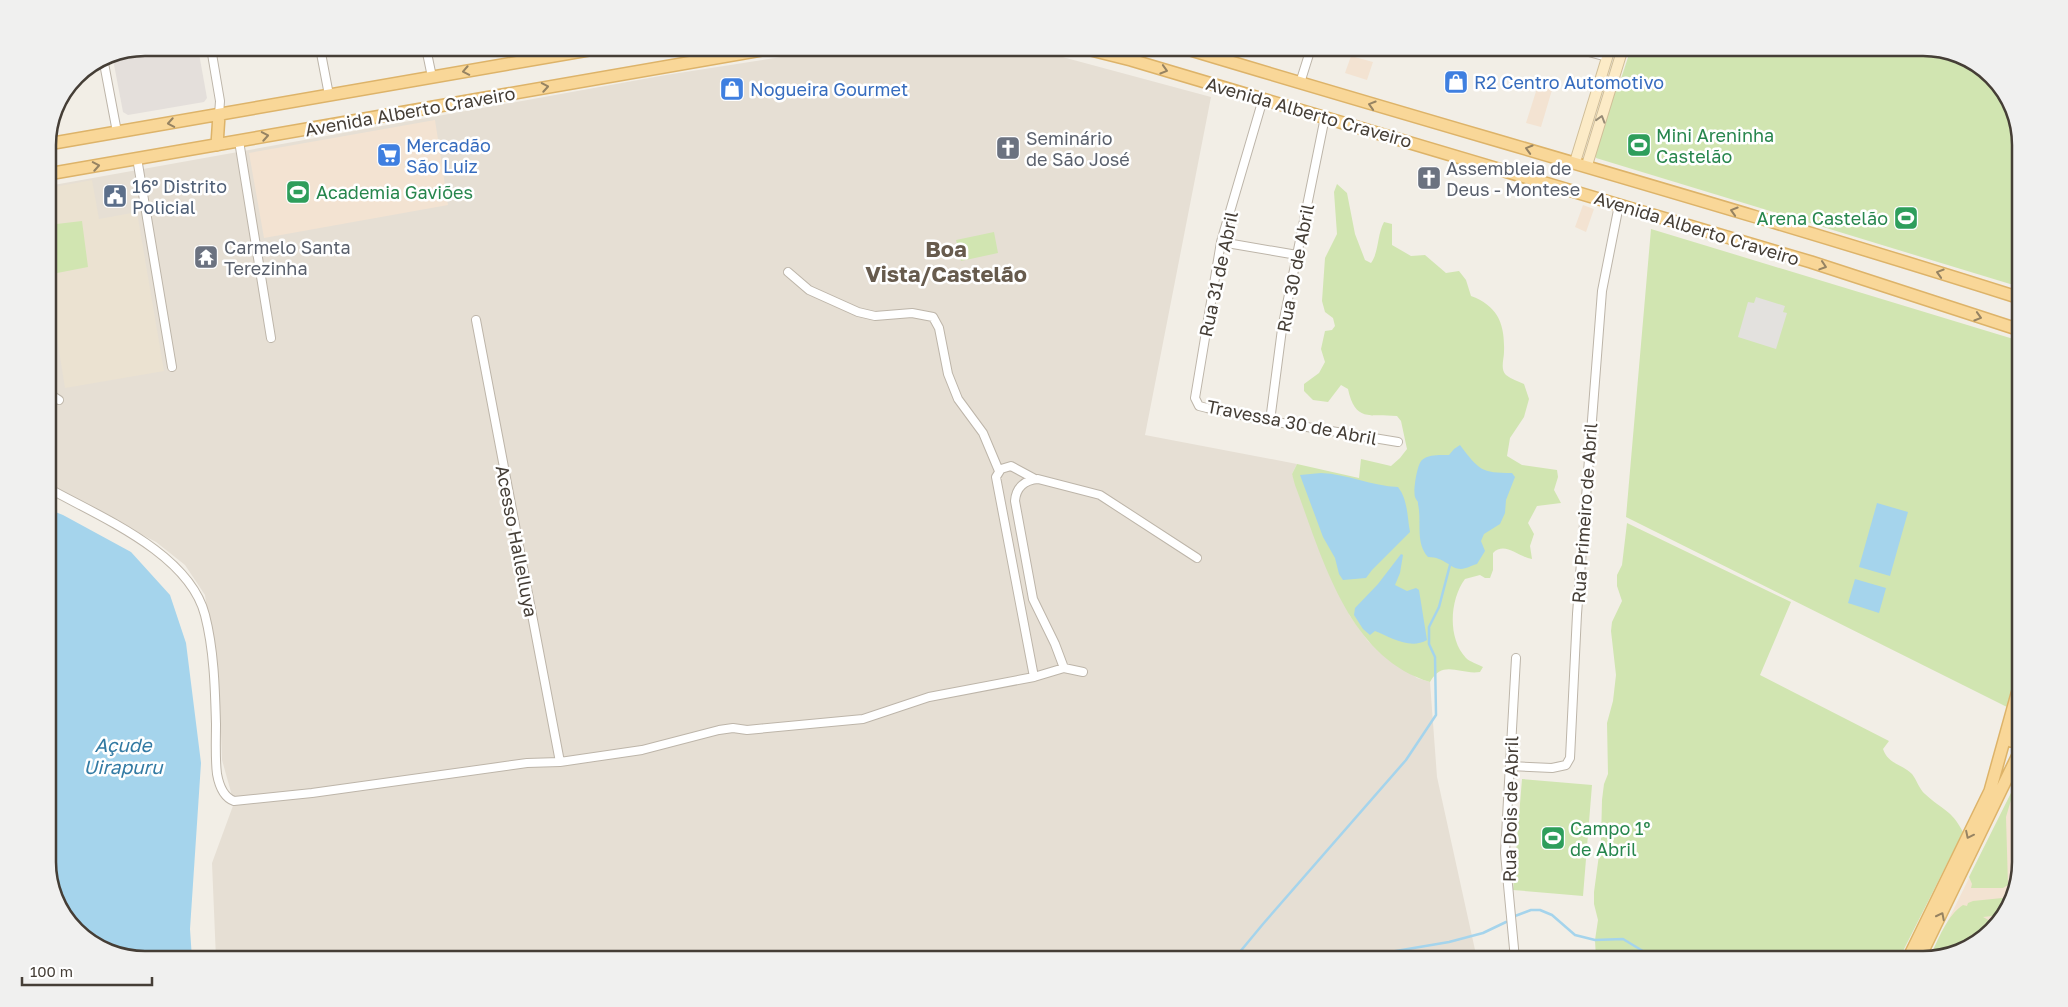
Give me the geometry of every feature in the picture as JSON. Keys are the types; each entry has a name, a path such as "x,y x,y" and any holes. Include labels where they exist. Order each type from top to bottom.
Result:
{"main road":[{"name":"Avenida Alberto Craveiro","path":"56,143 432,77 520,56"},
{"name":"Avenida Alberto Craveiro","path":"56,173 727,56"},
{"name":"Avenida Alberto Craveiro","path":"1131,56 1263,99 1810,262 2012,327"},
{"name":"Avenida Alberto Craveiro","path":"1211,56 1587,165 1748,216 1853,245 2012,295"},
{"path":"217,144 219,114"},
{"path":"1990,791 2012,712"},
{"path":"1912,951 1990,791 2012,739"},
{"path":"1923,951 2012,768"}],"street":[{"path":"212,56 220,101 219,114"},
{"path":"322,56 329,95"},
{"path":"428,56 432,77"},
{"path":"1300,82 1308,56"},
{"path":"1575,162 1607,56"},
{"path":"1587,165 1621,56"},
{"path":"105,66 117,132"},
{"name":"Rua 31 de Abril","path":"1195,392 1221,242 1263,99"},
{"name":"Rua 30 de Abril","path":"1270,421 1282,328 1325,117"},
{"path":"239,141 271,338"},
{"path":"137,158 172,367"},
{"name":"Rua Primeiro de Abril","path":"1510,766 1557,767 1566,765 1570,758 1577,604 1594,379 1602,291 1619,205"},
{"path":"1221,242 1297,254"},
{"path":"788,272 809,290 858,312 875,316 912,313 933,317 939,328 948,374 958,399 983,433 999,471"},
{"name":"Acesso Hallelluya","path":"476,320 560,762"},
{"name":"Travessa 30 de Abril","path":"1195,392 1194,398 1199,406 1270,421 1398,442"},
{"path":"1034,677 996,477 1004,467 1013,466 1035,479 1100,494 1197,558"},
{"path":"1035,479 1026,482 1017,490 1016,506 1033,599 1055,644 1064,668"},
{"path":"56,492 147,543 179,570 199,598 209,632 211,649 216,702 217,773 224,794 228,799 234,801 527,763 560,762 642,750 733,728 747,730 862,719 928,697 1034,677 1064,668 1083,672"},
{"name":"Rua Dois de Abril","path":"1514,951 1505,853 1516,658"}],"shaded area":[{"path":"140,56 199,56 207,98 204,102 128,115 123,112 114,62"},
{"path":"788,56 1059,56 1211,97 1145,435 1297,464 1292,474 1350,616 1368,641 1384,655 1417,678 1430,682 1437,777 1475,951 216,951 212,863 234,803 222,760 220,706 205,595 185,565 156,542 56,490 56,185 666,75"},
{"path":"1351,56 1373,62 1367,80 1345,73"},
{"path":"1538,85 1552,90 1541,127 1526,123"},
{"path":"435,120 448,205 264,238 249,153"},
{"path":"92,180 99,219 137,212 164,371 65,388 56,338 56,187"},
{"path":"1583,205 1594,209 1586,232 1575,227"},
{"path":"1756,297 1785,306 1783,312 1787,313 1776,349 1738,337 1748,302 1754,303"},
{"path":"2012,791 2012,867 2003,901 1990,920 1972,936 1957,944 1933,950"}],"green space":[{"name":"Arena Castelão","path":"1628,56 1928,56 1962,65 1981,78 1997,96 2003,106 2010,128 2012,140 2012,285 1596,158 1595,155 1615,89 1619,85"},
{"path":"1337,184 1347,193 1355,234 1365,260 1371,263 1374,259 1384,222 1392,224 1392,245 1411,256 1425,255 1446,273 1459,271 1466,280 1471,296 1488,305 1494,311 1503,333 1504,373 1524,384 1529,399 1524,417 1510,438 1507,456 1522,465 1557,470 1558,477 1554,490 1561,503 1537,506 1528,523 1534,534 1530,546 1532,559 1507,549 1498,550 1493,553 1493,570 1490,578 1480,575 1465,579 1456,597 1453,629 1456,640 1466,658 1483,667 1480,672 1440,671 1430,682 1401,669 1378,651 1358,627 1341,601 1295,485 1292,474 1297,464 1359,478 1361,459 1391,466 1407,449 1401,421 1397,416 1371,415 1359,412 1351,400 1348,389 1341,385 1328,402 1313,400 1304,391 1304,384 1319,373 1325,362 1321,349 1325,331 1332,330 1335,326 1333,318 1325,312 1322,301 1325,258 1337,234 1334,192"},
{"path":"82,221 88,267 56,273 56,224"},
{"path":"1651,229 2012,339 2012,690 2007,707 1626,517"},
{"path":"994,232 998,253 961,261 956,240"},
{"path":"1627,523 1791,602 1760,675 1889,741 1883,749 1888,758 1912,774 1923,792 1959,824 1963,832 1903,951 1596,951 1598,920 1594,904 1594,892 1601,840 1602,800 1604,784 1608,774 1607,723 1613,701 1616,675 1611,631 1612,622 1622,601 1617,586 1617,575 1622,565"},
{"name":"Campo 1º de Abril","path":"1522,779 1592,785 1583,896 1513,890"},
{"path":"2012,791 2012,799 2006,817 2008,885 2003,888 1971,888 1972,884 1969,877"},
{"path":"2004,898 1993,916 1983,917 1989,921 1972,936 1957,944 1933,950 1952,915 1963,905 1967,906 1968,903"}],"water":[{"path":"1460,445 1477,465 1487,471 1512,473 1515,477 1506,500 1505,513 1500,524 1484,534 1481,541 1485,551 1477,564 1461,569 1439,559 1428,557 1424,551 1420,539 1418,503 1415,497 1415,484 1420,462 1431,456 1449,455"},
{"path":"1321,473 1398,487 1404,497 1410,532 1366,578 1343,580 1339,574 1335,558 1323,537 1300,475"},
{"path":"1877,503 1908,512 1890,576 1859,567"},
{"name":"Açude Uirapuru","path":"56,512 131,552 170,595 186,643 201,763 190,929 191,951 146,951 123,948 106,942 87,929 71,911 61,890 56,867"},
{"path":"1401,554 1403,555 1400,573 1395,585 1407,591 1416,588 1419,590 1427,640 1420,643 1400,642 1375,631 1370,635 1363,629 1354,615 1355,608 1378,584"},
{"path":"1855,579 1886,588 1879,613 1848,603"}],"waterway":[{"path":"1241,951 1406,760 1436,715 1435,657 1429,644 1429,627 1439,607 1450,565"},
{"path":"1515,916 1531,910 1540,910 1552,915 1575,935 1595,940 1623,939 1643,951"},
{"path":"1396,951 1449,942 1483,933 1506,922"}],"place":[{"name":"R2 Centro Automotivo","path":"1456,82"},
{"name":"Nogueira Gourmet","path":"732,89"},
{"name":"Mini Areninha Castelão","path":"1639,145"},
{"name":"Seminário de São José","path":"1008,148"},
{"name":"Mercadão São Luiz","path":"389,155"},
{"name":"Assembleia de Deus - Montese","path":"1429,178"},
{"name":"Academia Gaviões","path":"298,192"},
{"name":"16º Distrito Policial","path":"115,196"},
{"name":"Arena Castelão","path":"1906,218"},
{"name":"Carmelo Santa Terezinha","path":"206,257"},
{"name":"Campo 1º de Abril","path":"1553,838"}],"district":[{"name":"Boa Vista/Castelão","path":"946,260"}]}
